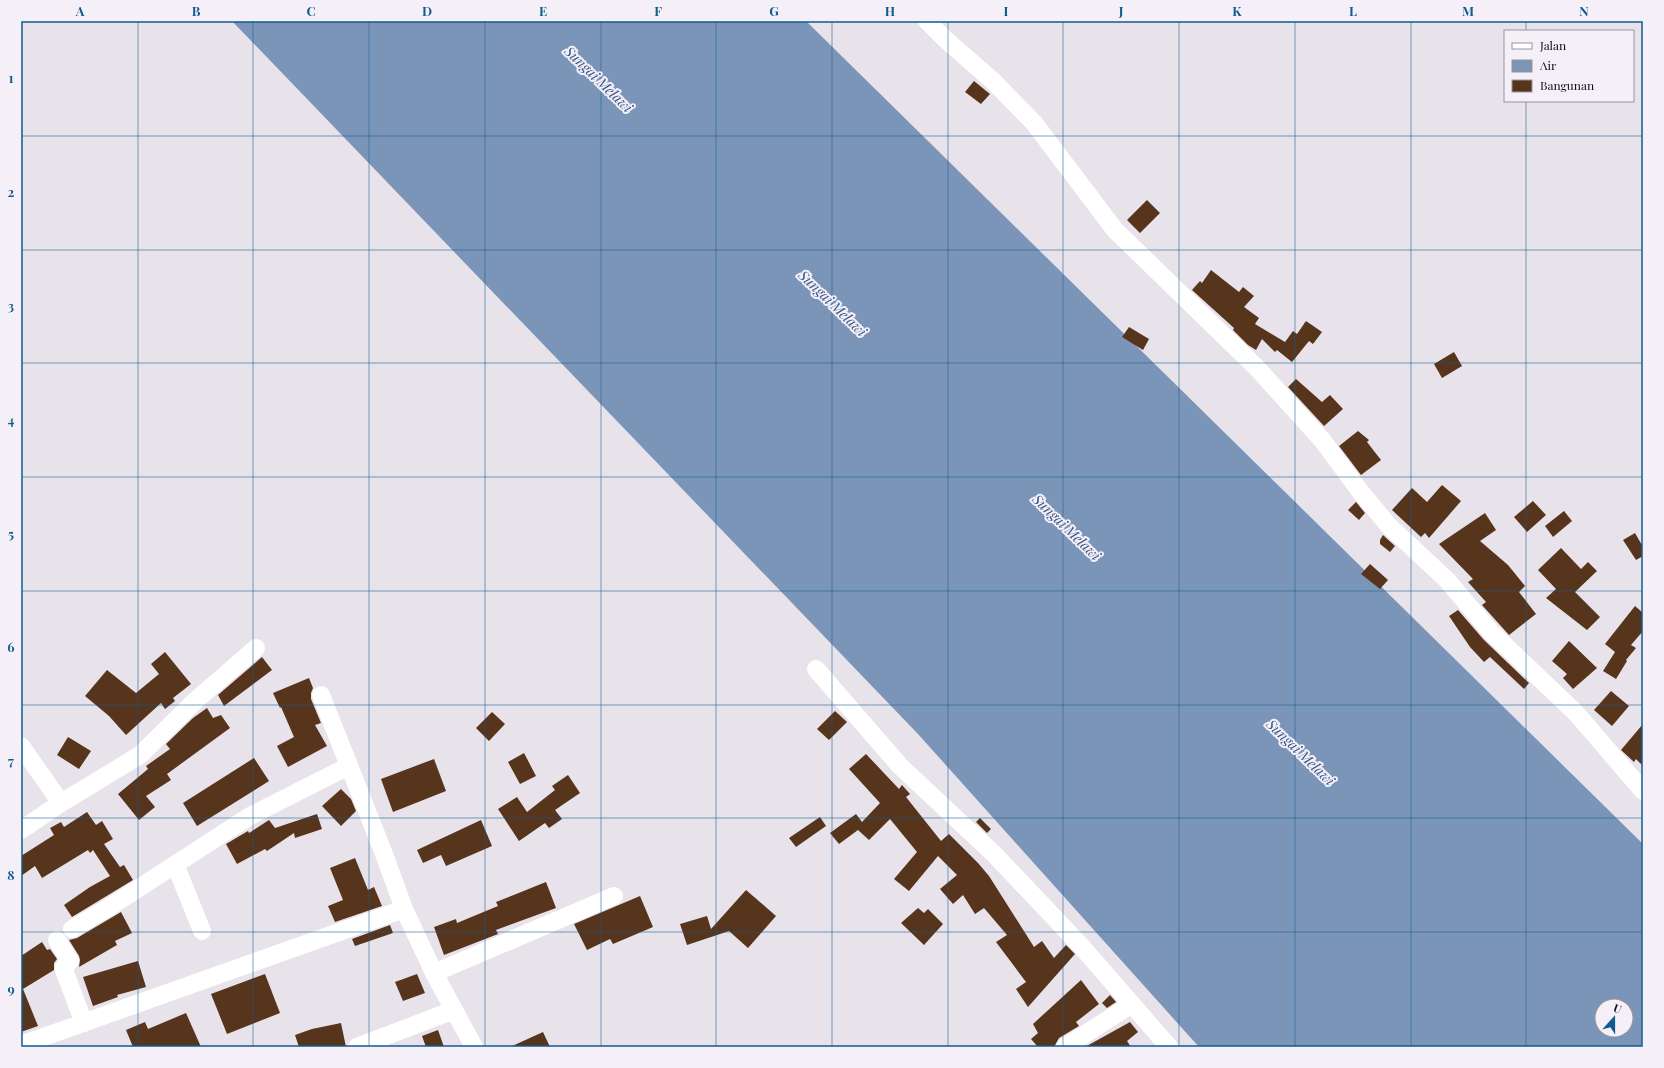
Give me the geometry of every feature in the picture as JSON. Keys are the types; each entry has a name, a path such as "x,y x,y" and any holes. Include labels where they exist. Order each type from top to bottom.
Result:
{"street":[{"path":"927,21 946,40 992,80 1034,123 1116,230 1256,367 1323,441 1359,490 1389,526 1447,580 1491,632 1576,713 1643,791"},
{"path":"21,830 61,803 140,755 195,700 256,648"},
{"path":"816,669 900,766 995,855 1082,947 1169,1047"},
{"path":"322,695 404,909 434,973 474,1047"},
{"path":"21,746 61,803"},
{"path":"72,929 111,906 250,816 349,766"},
{"path":"175,864 202,931"},
{"path":"434,973 614,896"},
{"path":"21,1045 404,909"},
{"path":"57,940 70,962 64,967 64,970 84,1023"},
{"path":"1065,1047 1132,1004"},
{"path":"357,1047 454,1010"}],"water":[{"name":"Sungai Melawi","path":"232,21 806,21 1643,844 1643,1047 1199,1047 918,734"}],"building":[{"path":"974,81 990,94 981,104 965,92"},
{"path":"1147,200 1160,213 1140,233 1127,220"},
{"path":"1211,270 1239,292 1243,287 1254,296 1244,307 1259,318 1255,324 1285,342 1293,331 1297,334 1306,321 1322,332 1313,344 1309,341 1292,362 1277,350 1275,352 1262,339 1256,350 1248,345 1233,330 1234,328 1192,290 1200,281 1202,283"},
{"path":"1129,327 1149,339 1143,350 1122,337"},
{"path":"1454,352 1462,366 1442,378 1434,364"},
{"path":"1296,379 1322,402 1330,395 1343,409 1324,426 1288,387"},
{"path":"1358,431 1369,440 1367,442 1381,460 1361,475 1339,446"},
{"path":"1442,485 1461,501 1429,538 1425,533 1421,537 1392,510 1412,488 1427,502"},
{"path":"1533,501 1546,515 1527,532 1514,517"},
{"path":"1356,502 1365,513 1359,520 1348,510"},
{"path":"1564,511 1572,521 1553,537 1545,526"},
{"path":"1485,513 1496,530 1480,541 1508,565 1525,586 1519,592 1536,614 1509,635 1482,605 1486,602 1468,582 1473,579 1439,544"},
{"path":"1635,533 1643,547 1643,556 1636,560 1623,540"},
{"path":"1383,535 1395,546 1390,552 1380,544 1380,540"},
{"path":"1561,548 1581,569 1588,562 1597,571 1575,592 1600,617 1587,630 1546,598 1556,589 1538,570"},
{"path":"1370,564 1388,580 1380,589 1361,574"},
{"path":"1635,606 1643,613 1643,631 1631,645 1636,648 1626,660 1627,661 1616,679 1603,671 1615,652 1605,644"},
{"path":"1458,610 1484,640 1529,683 1524,689 1490,657 1484,662 1470,647 1449,616"},
{"path":"1569,641 1597,668 1573,689 1563,678 1567,674 1552,661"},
{"path":"165,652 191,684 173,698 175,701 165,709 161,703 126,735 109,716 85,696 107,670 136,693 159,674 151,664"},
{"path":"262,657 272,670 224,706 218,695"},
{"path":"309,678 313,688 311,699 321,723 315,725 327,746 288,767 277,746 294,737 273,693"},
{"path":"1611,691 1629,706 1612,726 1594,710"},
{"path":"207,708 213,718 221,715 230,728 167,774 171,780 146,796 155,807 139,820 118,794 148,769 146,766 170,749 166,744 193,718"},
{"path":"835,711 847,722 829,740 817,729"},
{"path":"492,712 505,724 489,741 476,728"},
{"path":"1643,724 1643,766 1636,759 1634,762 1621,750"},
{"path":"68,737 91,751 79,769 57,755"},
{"path":"524,753 536,776 520,784 508,762"},
{"path":"866,754 899,789 902,785 910,794 906,797 941,841 949,834 978,863 989,876 1034,947 1042,941 1054,958 1066,945 1075,954 1028,1007 1016,989 1026,982 996,942 1007,935 984,908 975,914 963,895 953,904 940,889 957,875 938,856 909,891 894,879 917,852 890,819 869,840 858,830 839,844 830,833 856,814 862,822 880,803 849,769"},
{"path":"254,758 269,781 197,826 183,803"},
{"path":"434,759 446,791 393,812 381,779"},
{"path":"568,775 580,793 555,810 562,819 549,828 545,823 519,841 498,809 517,797 527,812 555,790 552,786"},
{"path":"341,789 351,799 356,811 341,826 322,806"},
{"path":"87,812 96,825 102,821 113,839 104,844 120,867 124,865 133,880 72,917 64,905 90,887 110,876 93,850 90,853 88,850 42,878 35,866 21,876 21,856 54,835 50,828 61,822 64,827"},
{"path":"317,814 322,829 295,838 294,833 267,851 265,849 237,864 226,844 248,831 249,833 269,820 275,828"},
{"path":"820,817 826,826 796,847 789,838"},
{"path":"980,818 991,829 987,833 976,822"},
{"path":"481,820 492,846 446,866 441,855 423,863 417,850"},
{"path":"355,858 368,890 374,887 382,906 335,922 328,906 343,900 330,868"},
{"path":"546,882 556,908 496,930 498,934 444,955 434,927 456,919 457,923 498,906 496,902"},
{"path":"746,890 776,916 748,948 729,931 687,945 680,924 707,916 711,929"},
{"path":"640,896 653,927 613,944 610,939 587,950 574,924"},
{"path":"918,908 924,913 928,909 943,924 924,945 901,923"},
{"path":"121,912 132,933 115,941 117,945 79,967 79,956 69,940 77,938"},
{"path":"390,925 393,933 355,946 352,939"},
{"path":"42,942 47,950 50,949 57,959 54,963 54,970 23,989 38,1026 21,1032 21,956"},
{"path":"138,961 146,987 117,995 118,997 93,1006 83,977"},
{"path":"265,974 280,1013 227,1034 211,994"},
{"path":"417,974 425,993 403,1001 395,982"},
{"path":"1081,980 1099,1004 1076,1022 1079,1026 1059,1038 1054,1047 1038,1047 1031,1039 1038,1033 1033,1024"},
{"path":"1110,995 1116,1002 1107,1008 1102,1003"},
{"path":"186,1013 201,1047 133,1047 126,1030 145,1022 148,1029"},
{"path":"1130,1022 1138,1032 1127,1041 1131,1047 1085,1047"},
{"path":"341,1023 346,1047 299,1047 295,1035 312,1029"},
{"path":"438,1030 444,1047 426,1047 422,1036"},
{"path":"543,1032 550,1047 510,1047"}]}
